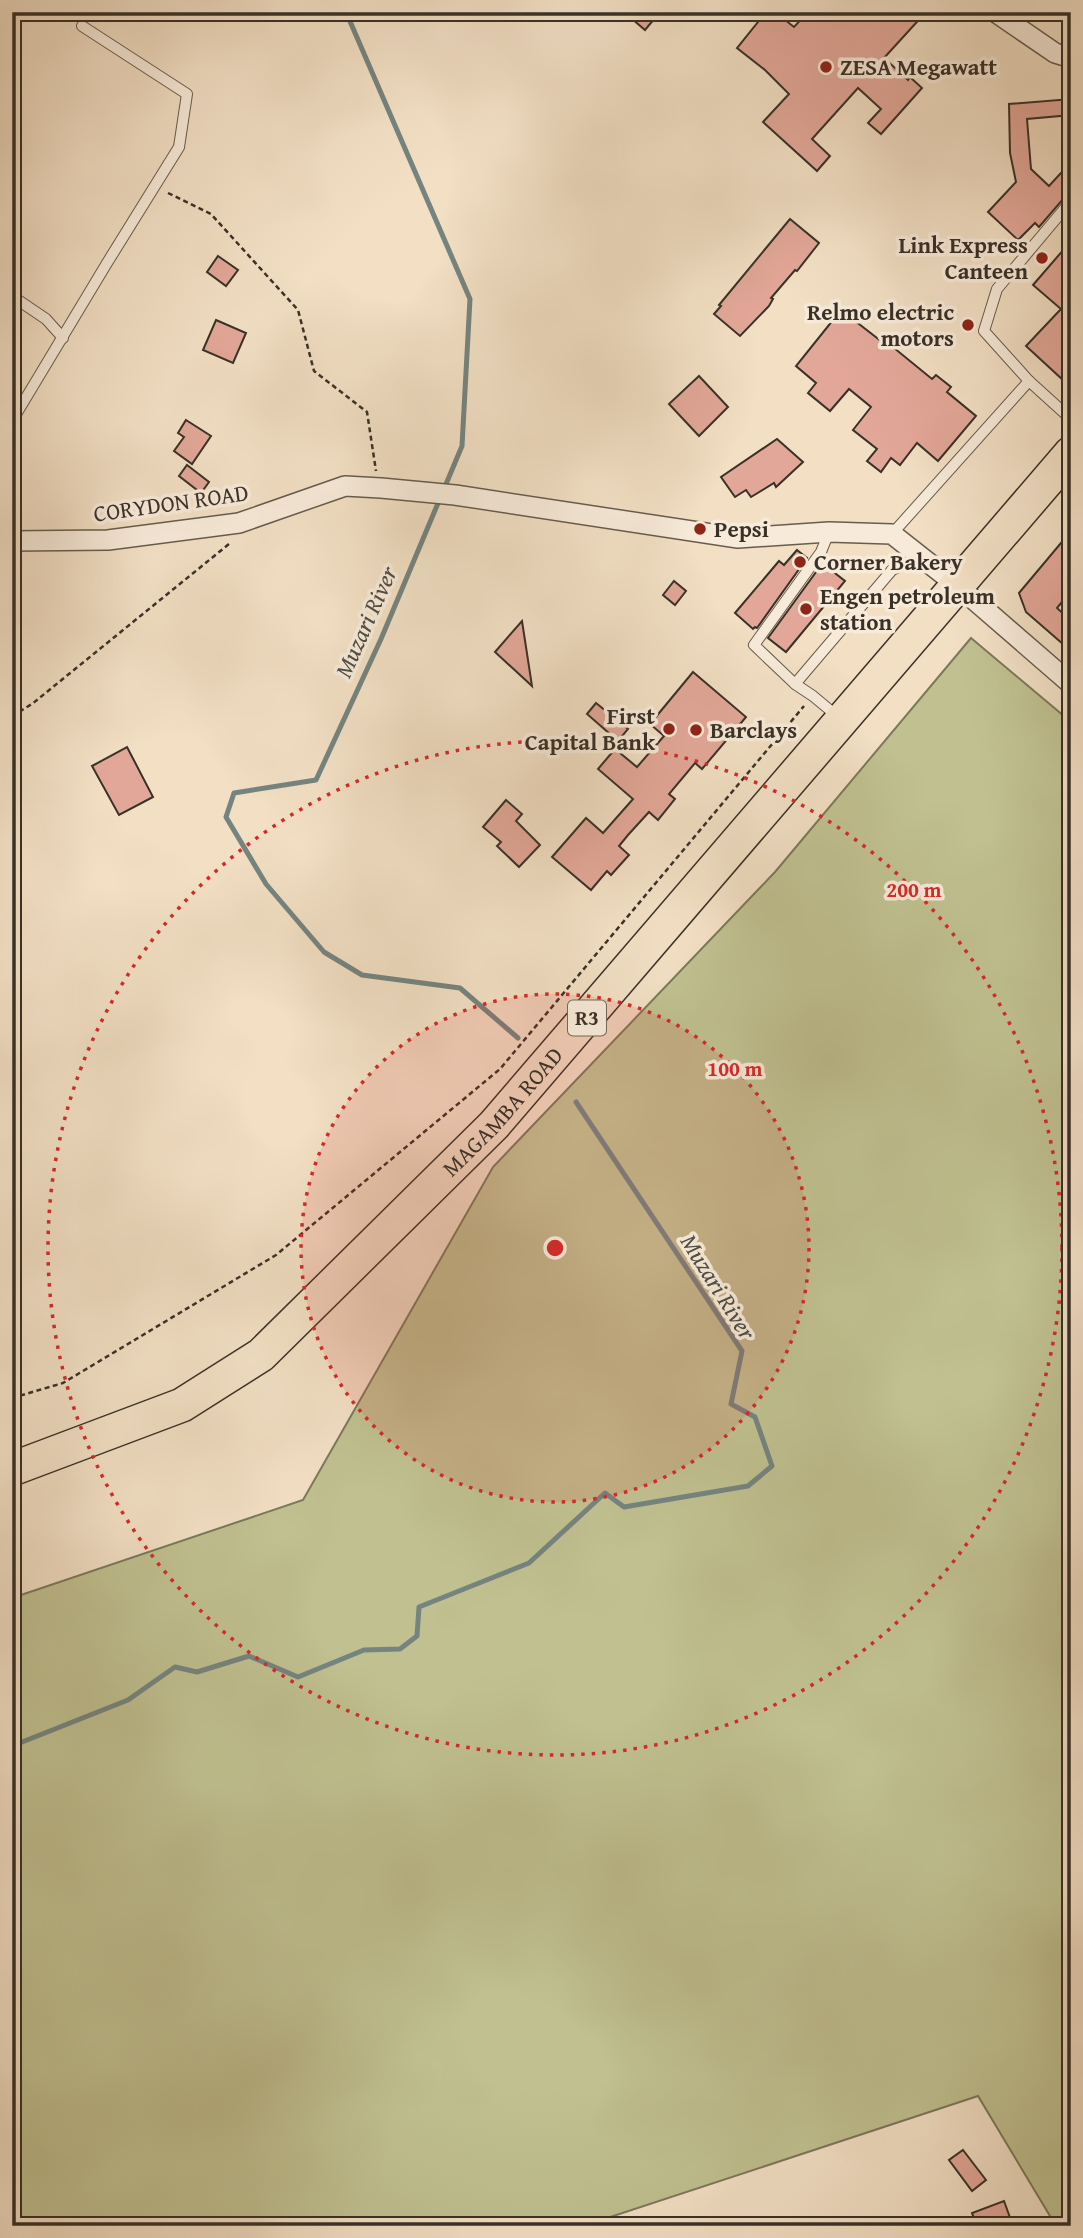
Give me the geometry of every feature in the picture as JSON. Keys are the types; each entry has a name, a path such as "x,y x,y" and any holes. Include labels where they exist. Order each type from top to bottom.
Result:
{"highway":[{"name":"MAGAMBA ROAD","path":"12,1469 181,1405 261,1355 495,1125 1071,453"}],"street":[{"path":"995,12 1055,52 1071,58"},
{"name":"CORYDON ROAD","path":"12,541 108,540 239,523 345,486 455,495 738,538 829,532 892,534"},
{"path":"892,534 1068,676"}],"lane":[{"path":"12,421 179,147 187,94 82,26"},
{"path":"1071,201 997,289 984,331 1029,381 1071,419"},
{"path":"12,296 46,319 63,338"},
{"path":"892,534 1029,381"},
{"path":"829,532 821,552 754,645 795,684 843,721"},
{"path":"795,684 892,570 920,557"}],"path":[{"path":"156,187 211,214 298,310 314,371 367,412 380,488"},
{"path":"12,716 32,704 233,540 239,523"},
{"path":"12,1398 63,1383 276,1255 500,1069 813,696"}],"green space":[{"path":"971,638 1071,722 1071,2226 1056,2226 978,2096 583,2226 12,2226 12,1598 303,1500 493,1167 775,872"}],"building":[{"path":"624,12 660,12 645,30"},
{"name":"ZESA Megawatt","path":"766,12 775,12 794,27 808,12 926,12 884,58 908,80 910,77 922,88 881,134 868,123 881,109 858,88 812,139 830,156 817,171 763,122 789,94 737,48"},
{"path":"1071,99 1071,115 1027,119 1031,169 1049,186 1071,162 1071,190 1039,227 1035,223 1018,240 988,212 1016,182 1010,153 1009,104"},
{"path":"790,219 819,243 771,298 773,299 769,306 740,336 714,314"},
{"path":"1071,241 1071,372 1063,380 1026,346 1061,309 1033,285"},
{"path":"218,256 238,270 226,286 207,272"},
{"path":"841,310 886,345 888,343 932,379 936,375 951,387 947,392 976,416 938,461 917,443 900,465 891,458 881,472 867,461 877,449 853,430 871,407 849,389 830,411 808,393 816,383 796,366"},
{"path":"216,320 246,333 233,363 203,350"},
{"path":"699,376 728,407 699,436 669,404"},
{"path":"186,420 211,436 192,464 174,451 184,437 178,433"},
{"path":"777,439 803,462 776,487 774,483 751,497 746,490 735,497 721,477"},
{"path":"187,465 209,482 201,493 179,476"},
{"path":"1071,531 1071,591 1057,608 1071,621 1071,651 1026,612 1019,593"},
{"path":"797,550 807,558 757,628 753,629 735,613 779,561 784,565"},
{"name":"Engen petroleum station","path":"827,567 845,581 786,652 768,638 819,568 823,572"},
{"path":"674,581 686,591 675,605 663,595"},
{"path":"522,621 532,686 495,652"},
{"path":"693,672 746,717 702,769 695,763 669,794 675,799 658,820 649,812 628,835 619,846 629,855 611,875 607,871 591,890 552,857 586,818 603,833 633,799 598,769 615,749 637,767 664,736 650,724"},
{"path":"596,703 628,729 618,741 587,714"},
{"path":"127,747 153,797 119,815 92,766"},
{"path":"506,800 522,814 516,821 540,845 519,867 497,846 501,842 483,827"},
{"path":"963,2150 986,2180 972,2191 949,2160"},
{"path":"1004,2201 1013,2226 977,2226 972,2213"}],"waterway":[{"name":"Muzari River","path":"346,12 470,299 462,446 381,639 316,780 234,793 226,817 266,884 324,952 362,975 460,988 518,1038"},
{"name":"Muzari River","path":"12,1746 128,1700 175,1667 197,1672 249,1656 298,1677 364,1650 400,1649 417,1636 419,1607 529,1563 605,1493 624,1507 748,1486 772,1466 755,1417 731,1404 742,1351 576,1102"}],"place":[{"name":"ZESA Megawatt","path":"826,67"},
{"name":"Link Express Canteen","path":"1042,258"},
{"name":"Relmo electric motors","path":"968,325"},
{"name":"Pepsi","path":"700,529"},
{"name":"Corner Bakery","path":"800,562"},
{"name":"Engen petroleum station","path":"806,609"},
{"name":"First Capital Bank","path":"669,729"},
{"name":"Barclays","path":"696,730"}]}
